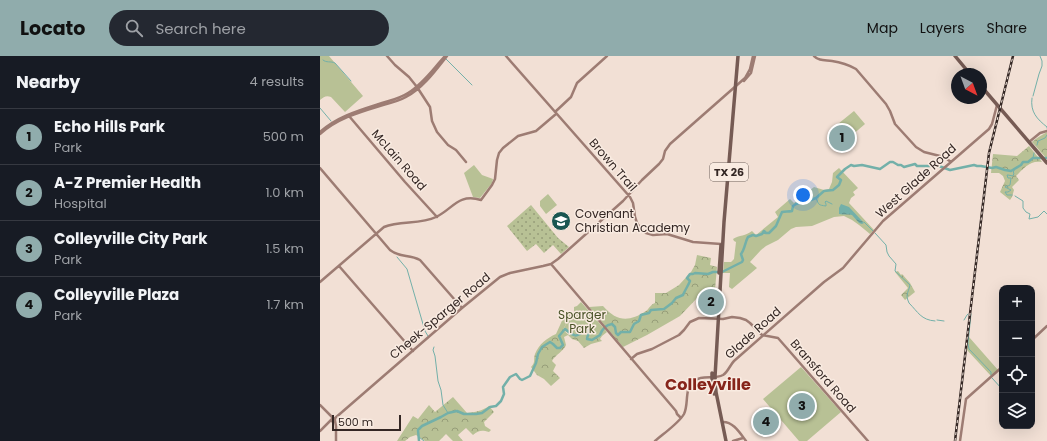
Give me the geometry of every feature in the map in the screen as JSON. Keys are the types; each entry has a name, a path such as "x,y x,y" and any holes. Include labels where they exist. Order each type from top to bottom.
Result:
{"main road":[{"name":"TX 26","path":"725,441 713,387 721,265 724,242 723,234 738,56"},
{"path":"955,56 965,68"},
{"path":"987,93 1046,162"},
{"name":"TX 26","path":"714,377 725,441"}],"street":[{"path":"387,56 409,77 430,107 432,121 437,132 466,162"},
{"path":"320,133 335,121 399,97 417,88 446,56"},
{"name":"Brown Trail","path":"506,56 628,195 633,203 635,217 640,228 653,235 670,235 693,242 724,242"},
{"path":"320,282 386,226 430,220 437,217 461,200 481,200 495,179 497,160 499,153 503,148 518,136 536,131 571,97 577,83 607,56"},
{"name":"Cheek-Sparger Road","path":"320,431 500,277 510,273 551,264 558,259 628,195 661,161 670,144 748,77 753,68 754,56"},
{"path":"814,56 818,60 832,61 856,69 889,108 895,124 916,147 924,152 944,157 951,162"},
{"name":"West Glade Road","path":"841,270 883,221 988,129 992,124 997,104"},
{"name":"McLain Road","path":"348,115 437,217"},
{"path":"1029,142 1040,133 1047,131"},
{"path":"320,168 390,250 396,254 414,257 420,260 462,308"},
{"path":"551,264 676,411 680,418"},
{"path":"339,266 413,351"},
{"name":"Glade Road","path":"654,441 680,418 686,409 688,390 693,382 697,379 722,376 726,373 732,363 829,277 841,270"},
{"path":"631,359 637,354 652,349 679,335 690,322 701,317 723,319 740,318 750,323 758,332 764,335"},
{"path":"1035,337 1047,326"},
{"path":"770,330 768,333 770,336"},
{"name":"Bransford Road","path":"764,335 776,337 782,343 868,441"},
{"path":"960,441 966,399 999,370"},
{"path":"320,406 332,420"},
{"path":"320,406 330,416 336,428 336,441"},
{"path":"722,422 731,424 746,441"},
{"path":"734,441 743,438"},
{"path":"740,441 743,438"}],"green space":[{"path":"320,56 329,56 363,96 345,112 331,97 326,96 320,100"},
{"path":"854,111 865,124 837,148 833,128"},
{"path":"1047,132 1047,159 1032,142"},
{"path":"1029,146 1042,162 1031,163 1016,176 1019,180 1012,187 1014,190 1010,200 1000,192 1005,181 1003,176 999,173 991,173 993,154 1017,156"},
{"path":"474,165 482,175 493,179 492,183 480,198 473,197 464,173"},
{"path":"839,168 858,188 853,192 855,195 851,198 849,203 874,230 870,234 852,220 844,216 834,217 812,226 796,227 761,250 750,262 757,268 732,289 729,287 730,273 723,273 724,262 731,262 734,259 736,242 733,239 752,231 756,235 778,217 775,212 790,199 794,203 814,187 824,190 829,189 832,182 833,173"},
{"path":"548,194 557,205 546,214 540,206 540,201"},
{"path":"531,205 558,238 569,247 561,254 553,245 544,253 536,244 527,251 507,226"},
{"path":"697,255 711,258 710,265 717,267 715,290 699,296 680,316 623,347 589,307 603,306 613,315 623,319 640,315 655,303 655,293 666,293 679,285 691,272 695,265"},
{"path":"898,271 910,283 915,292 905,300 901,295 908,288 895,272"},
{"name":"Sparger Park","path":"581,302 607,332 602,336 593,334 574,335 563,330 571,314 574,312 574,307"},
{"path":"565,314 571,314 563,330 569,335 593,334 602,336 600,339 602,341 584,348 578,341 572,339 568,335 564,337 565,347 552,361 556,365 553,371 560,378 551,386 537,375 531,367 539,347 546,339 556,334"},
{"path":"969,337 998,370 991,376 967,350"},
{"path":"801,367 841,412 807,441 799,441 763,399"},
{"path":"453,397 467,413 476,412 489,406 494,412 484,422 485,426 491,430 489,432 479,431 473,435 466,428 458,435 463,441 453,441 446,434 439,441 425,441 416,435 405,441 397,441 413,416 418,419 429,405 435,412"}],"water":[{"path":"841,204 849,207 864,223 859,223 852,215 839,214"}],"waterway":[{"path":"1033,96 1042,66 1040,56"},
{"path":"446,59 472,85"},
{"path":"323,60 335,63 351,81"},
{"path":"1032,98 1033,111 1037,118 1047,128"},
{"path":"320,108 331,121"},
{"path":"1037,145 1038,141 1045,138 1047,135"},
{"path":"1033,158 1034,153"},
{"path":"419,441 418,430 422,426 448,413 457,411 464,414 476,414 482,413 490,407 496,406 501,401 504,394 503,387 510,377 516,374 522,380 530,376 542,347 550,342 557,348 560,348 563,345 559,336 565,329 574,335 579,335 589,329 587,339 592,340 600,335 607,325 612,324 618,335 621,332 630,332 634,324 639,321 641,315 649,313 651,310 664,309 676,298 683,295 690,281 687,278 690,274 722,272 742,262 743,260 741,254 748,237 762,234 764,231 769,233 776,226 782,212 792,211 793,206 796,204 816,198 824,191 833,190 839,185 841,180 837,177 851,165 862,165 880,169 890,162 893,162 904,167 915,164 917,166 936,165 950,170 974,165 992,168 996,167 1011,171 1023,162 1028,162 1033,158 1047,158"},
{"path":"1012,195 1007,195 1005,192 1011,190 1005,187 1010,185 1011,178 1008,178 1007,175 1013,176 1014,169"},
{"path":"1015,196 1023,201 1023,208 1030,214 1029,219 1038,217 1044,211 1047,214"},
{"path":"816,198 820,205 826,206 826,201 832,204"},
{"path":"864,222 873,231"},
{"path":"875,233 886,245 889,256 896,264 895,271 910,285 907,296 909,303 923,317 935,321"},
{"path":"397,257 407,269 425,331 428,336"},
{"path":"964,320 968,314"},
{"path":"968,343 971,314"},
{"path":"937,320 944,321"},
{"path":"968,344 969,349 991,372 991,375"},
{"path":"434,347 433,350 443,405 448,413"},
{"path":"992,378 999,386"},
{"path":"419,437 424,441"}],"railway":[{"path":"955,441 989,153 1013,56"}],"place":[{"name":"Echo Hills Park","path":"842,138"},
{"name":"Covenant Christian Academy","path":"561,221"},
{"name":"A-Z Premier Health","path":"711,302"},
{"name":"Colleyville City Park","path":"802,406"},
{"name":"Colleyville Plaza","path":"766,422"}],"district":[{"name":"Colleyville","path":"708,384"}]}
